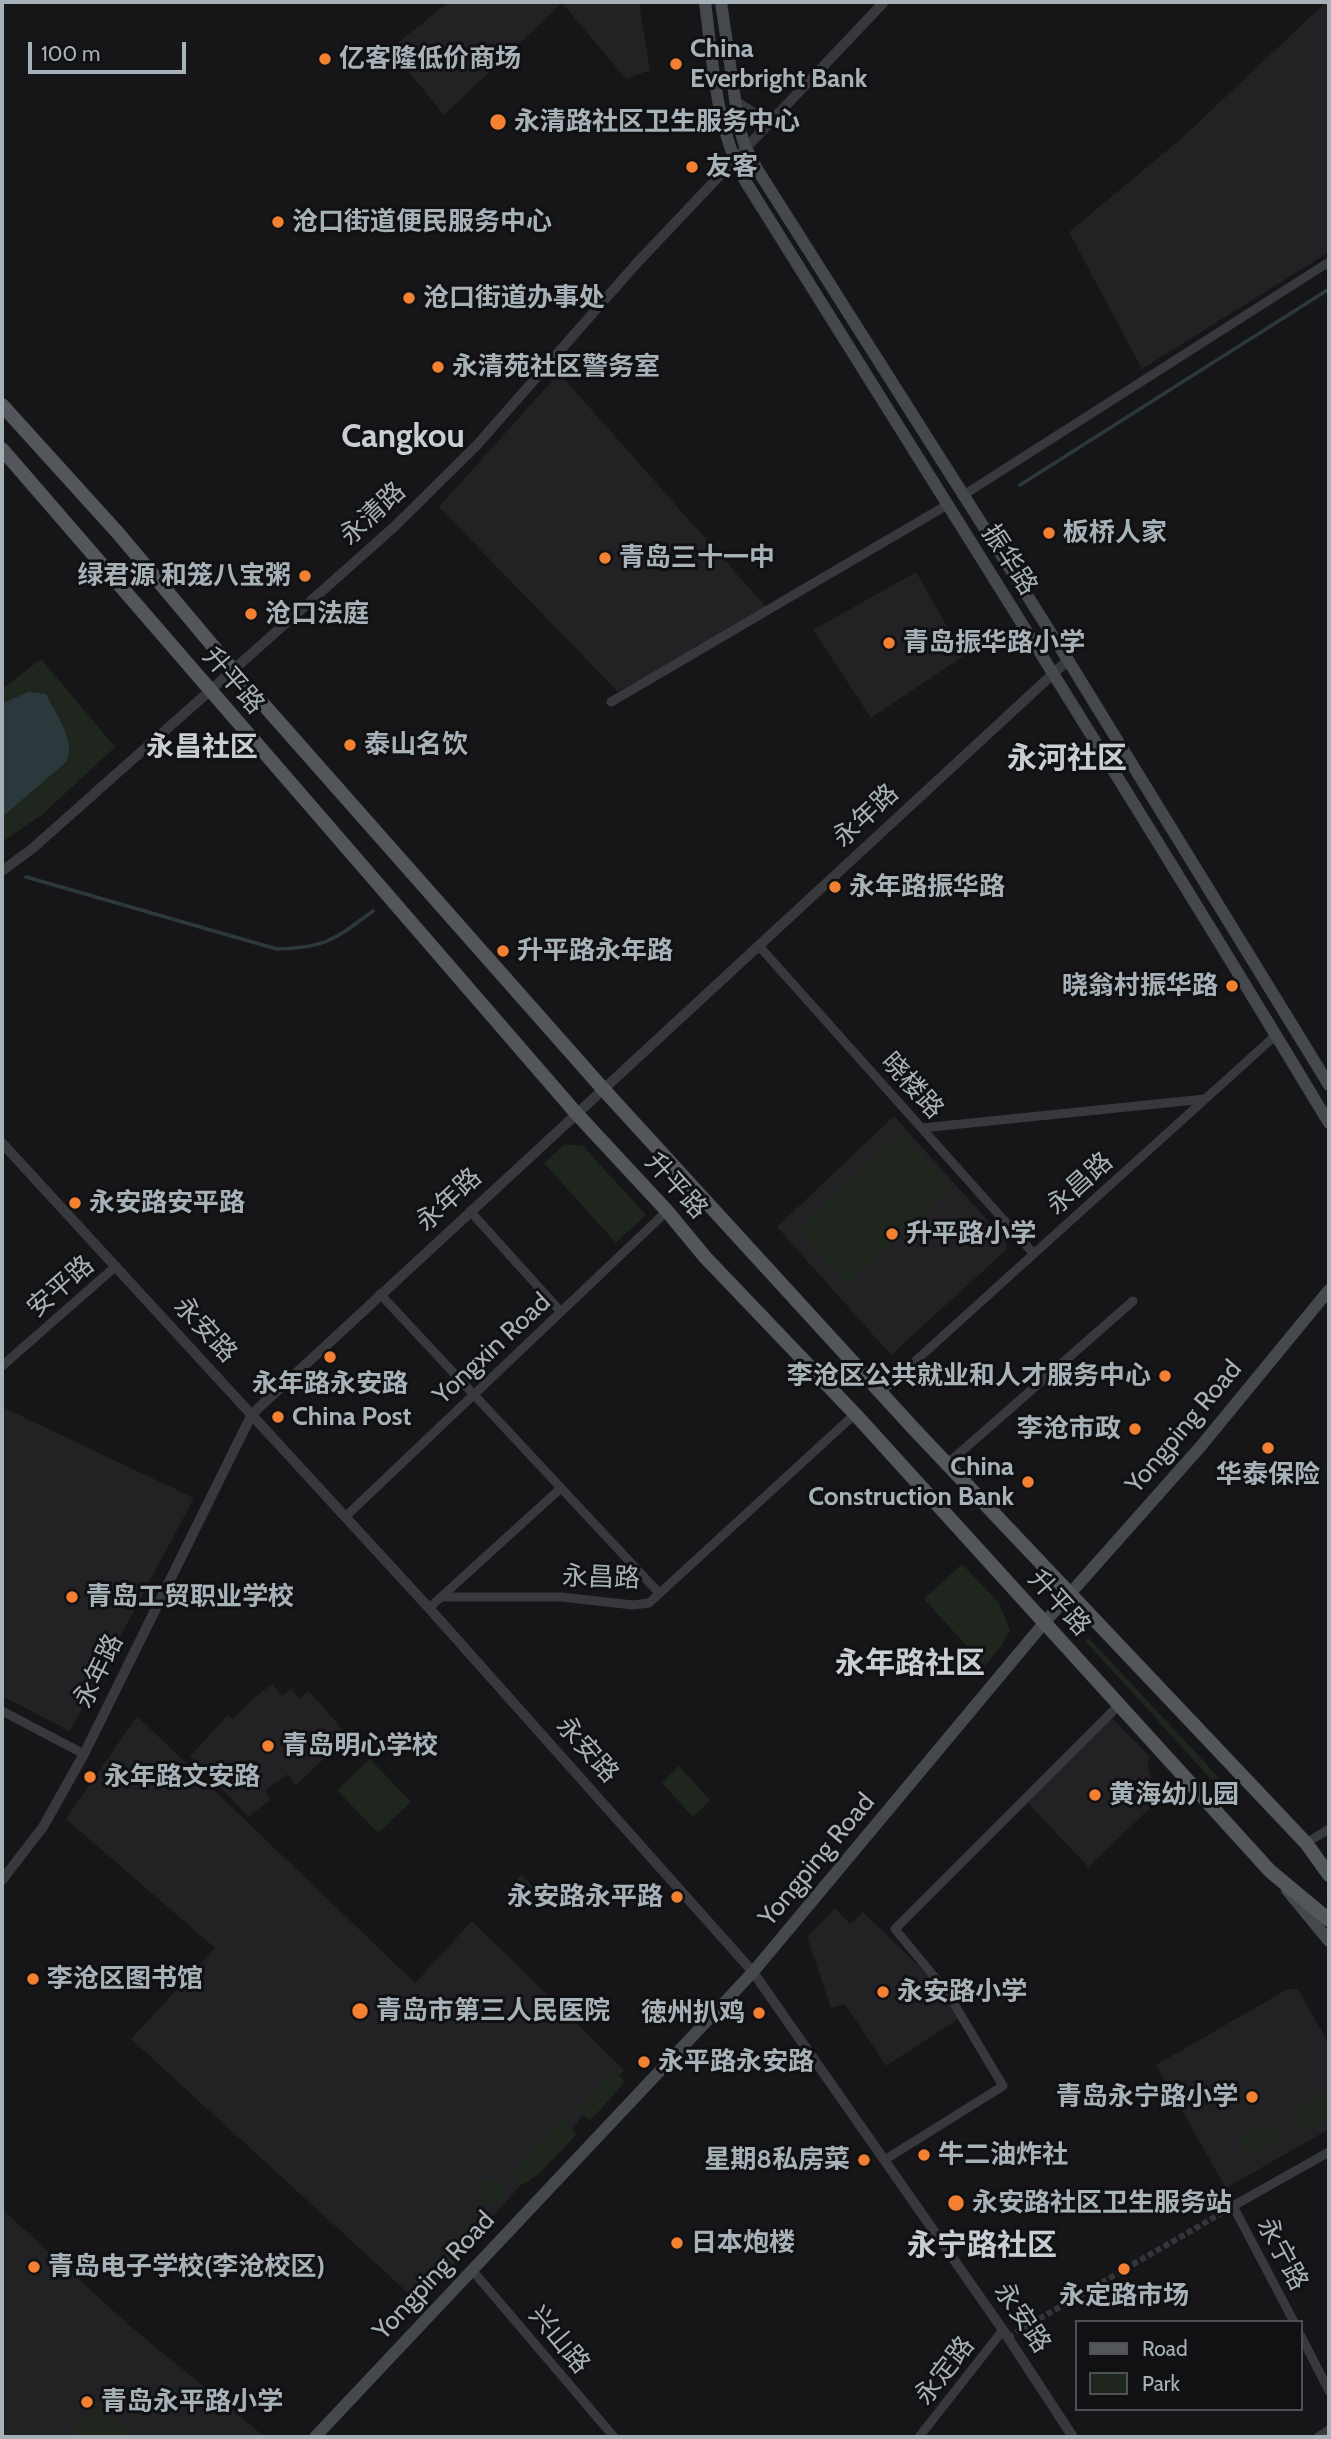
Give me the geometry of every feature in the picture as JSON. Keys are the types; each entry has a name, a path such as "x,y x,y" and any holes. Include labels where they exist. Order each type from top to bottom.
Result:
{"main road":[{"name":"振华路","path":"705,2 716,88 725,135 733,159 1054,673 1329,1123"},
{"name":"振华路","path":"721,2 734,100 745,146 764,181 1068,660 1329,1085"},
{"name":"升平路","path":"2,405 118,533 233,670 604,1090 947,1464 1306,1843 1329,1875"},
{"name":"升平路","path":"2,449 576,1113 667,1211 705,1257 855,1414 1270,1871 1329,1941"},
{"name":"Yongping Road","path":"315,2437 753,1972 1044,1623 1201,1446 1329,1290"},
{"path":"1306,1843 1329,1864"},
{"path":"1270,1871 1329,1920"}],"street":[{"name":"永清路","path":"2,871 33,848 394,527 477,445 636,264 884,2"},
{"path":"734,100 758,116 779,114"},
{"path":"962,496 1329,262"},
{"path":"611,702 947,505"},
{"name":"永年路","path":"2,1881 43,1826 84,1754 252,1414 1068,660"},
{"name":"晓楼路","path":"759,946 1034,1254"},
{"name":"永昌路","path":"881,1392 1276,1035"},
{"path":"922,1128 1205,1099"},
{"name":"永安路","path":"2,1143 429,1608 753,1972 886,2159 1073,2437"},
{"path":"470,1211 561,1312"},
{"name":"Yongxin Road","path":"345,1517 667,1211"},
{"name":"安平路","path":"2,1366 116,1266"},
{"path":"380,1294 659,1593"},
{"path":"947,1464 1133,1301"},
{"name":"永昌路","path":"442,1597 561,1597 633,1605 649,1603 855,1414"},
{"path":"429,1608 561,1488"},
{"path":"886,2159 1003,2086 947,1992 895,1929 1119,1705"},
{"path":"2,1711 84,1754"},
{"path":"1306,1843 1329,1829"},
{"name":"永宁路","path":"1293,2320 1233,2206 1329,2151"},
{"name":"兴山路","path":"471,2270 614,2437"},
{"name":"永定路","path":"919,2437 1003,2330"},
{"path":"1303,2340 1329,2391"},
{"path":"1318,2437 1329,2430"}],"shaded area":[{"path":"449,2 639,2 650,70 626,79 562,3 444,115 390,49"},
{"path":"1329,2 1329,252 1142,369 1069,232 1182,138"},
{"name":"青岛三十一中","path":"559,373 767,608 618,692 439,507"},
{"name":"青岛振华路小学","path":"916,572 964,656 871,718 813,630"},
{"path":"28,692 46,694 67,736 69,754 66,762 2,817 2,704"},
{"name":"升平路小学","path":"894,1116 1006,1241 1006,1250 891,1355 777,1227"},
{"name":"青岛工贸职业学校","path":"2,1407 194,1498 70,1731 2,1696"},
{"name":"青岛明心学校","path":"272,1684 282,1696 291,1688 299,1698 309,1691 348,1736 295,1786 288,1774 265,1791 271,1799 249,1817 190,1756 228,1715 233,1719 251,1700"},
{"name":"青岛市第三人民医院","path":"137,1716 415,1983 472,1921 624,2070 417,2301 131,2039 215,1948 66,1819"},
{"name":"黄海幼儿园","path":"1112,1718 1150,1757 1147,1764 1156,1792 1150,1808 1088,1867 1028,1803"},
{"name":"永安路小学","path":"835,1908 850,1924 863,1912 934,1981 958,2019 886,2066 845,2004 831,2008 807,1937"},
{"name":"青岛永宁路小学","path":"1288,1989 1298,1989 1329,2044 1329,2129 1226,2188 1156,2065"},
{"path":"2,2209 130,2326 265,2437 2,2437"}],"green space":[{"path":"41,659 115,747 43,814 2,842 2,689"},
{"path":"901,1132 952,1187 847,1284 798,1229"},
{"path":"565,1144 583,1146 646,1215 616,1243 544,1163"},
{"path":"962,1564 999,1603 1010,1630 985,1666 924,1599"},
{"path":"1089,1638 1237,1797 1237,1802 1232,1802 1087,1643"},
{"path":"370,1759 411,1802 378,1833 337,1790"},
{"path":"679,1766 710,1800 693,1817 662,1783"},
{"path":"522,1875 537,1892 519,1909 504,1892"},
{"path":"515,2070 577,2134 540,2173 523,2185 511,2174 560,2120 513,2073"},
{"path":"614,2070 625,2082 590,2121 577,2110"},
{"path":"1329,2089 1329,2116 1304,2131 1292,2111"},
{"path":"1272,2122 1282,2140 1249,2158 1239,2140"},
{"path":"492,2179 501,2183 505,2192 501,2201 492,2205 483,2201 479,2192 483,2183"},
{"path":"479,2215 490,2226 414,2307 398,2302"},
{"path":"100,2403 133,2437 65,2437"}],"waterway":[{"path":"1020,485 1329,289"},
{"path":"26,877 277,949 319,944 349,929 373,911"}],"tunnel":[{"path":"1008,2337 1225,2211"}],"place":[{"name":"亿客隆低价商场","path":"325,59"},
{"name":"China Everbright Bank","path":"676,64"},
{"name":"永清路社区卫生服务中心","path":"498,122"},
{"name":"友客","path":"692,167"},
{"name":"沧口街道便民服务中心","path":"278,222"},
{"name":"沧口街道办事处","path":"409,298"},
{"name":"永清苑社区警务室","path":"438,367"},
{"name":"板桥人家","path":"1049,533"},
{"name":"青岛三十一中","path":"605,558"},
{"name":"绿君源 和笼八宝粥","path":"305,576"},
{"name":"沧口法庭","path":"251,614"},
{"name":"青岛振华路小学","path":"889,643"},
{"name":"泰山名饮","path":"350,745"},
{"name":"永年路振华路","path":"835,887"},
{"name":"升平路永年路","path":"503,951"},
{"name":"晓翁村振华路","path":"1232,986"},
{"name":"永安路安平路","path":"75,1203"},
{"name":"升平路小学","path":"892,1234"},
{"name":"永年路永安路","path":"330,1357"},
{"name":"李沧区公共就业和人才服务中心","path":"1165,1376"},
{"name":"China Post","path":"278,1417"},
{"name":"李沧市政","path":"1135,1429"},
{"name":"华泰保险","path":"1268,1448"},
{"name":"China Construction Bank","path":"1028,1482"},
{"name":"青岛工贸职业学校","path":"72,1597"},
{"name":"青岛明心学校","path":"268,1746"},
{"name":"永年路文安路","path":"90,1777"},
{"name":"黄海幼儿园","path":"1095,1795"},
{"name":"永安路永平路","path":"677,1897"},
{"name":"李沧区图书馆","path":"33,1979"},
{"name":"永安路小学","path":"883,1992"},
{"name":"青岛市第三人民医院","path":"360,2011"},
{"name":"徳州扒鸡","path":"759,2013"},
{"name":"永平路永安路","path":"644,2062"},
{"name":"青岛永宁路小学","path":"1252,2097"},
{"name":"牛二油炸社","path":"924,2155"},
{"name":"星期8私房菜","path":"864,2160"},
{"name":"永安路社区卫生服务站","path":"956,2203"},
{"name":"日本炮楼","path":"677,2243"},
{"name":"青岛电子学校(李沧校区)","path":"34,2267"},
{"name":"永定路市场","path":"1124,2269"},
{"name":"青岛永平路小学","path":"87,2402"}],"district":[{"name":"Cangkou","path":"403,437"},
{"name":"永昌社区","path":"202,748"},
{"name":"永河社区","path":"1067,759"},
{"name":"永年路社区","path":"910,1664"},
{"name":"永宁路社区","path":"982,2246"}]}
